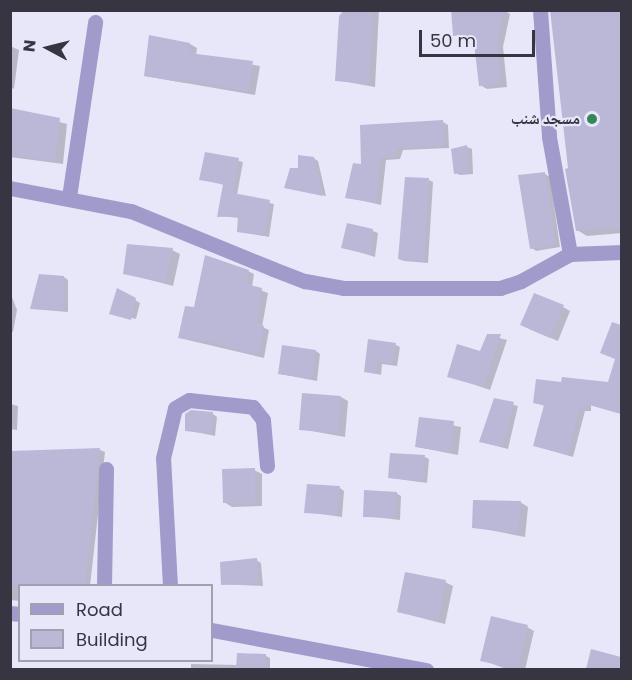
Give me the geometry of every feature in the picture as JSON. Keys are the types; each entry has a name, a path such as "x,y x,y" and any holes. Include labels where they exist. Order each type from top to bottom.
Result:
{"street":[{"path":"540,10 549,137 570,254"},
{"path":"69,197 95,22"},
{"path":"10,188 69,197 131,211 294,277 343,288 500,288 521,281 570,254 621,252"},
{"path":"170,584 163,458 175,408 189,400 253,407 263,420 267,466"},
{"path":"104,584 106,469"},
{"path":"213,630 426,669"}],"building":[{"path":"344,10 373,10 369,84 335,81 339,16"},
{"path":"451,10 504,10 497,43 501,84 479,86 473,34 453,36"},
{"name":"مسجد شنب","path":"550,10 621,10 621,227 576,231 565,169 568,168"},
{"path":"149,35 190,43 189,53 253,61 248,92 185,79 185,83 144,76"},
{"path":"10,108 60,118 55,161 10,156"},
{"path":"443,120 444,146 398,148 394,157 380,157 376,203 345,198 353,163 361,164 360,125"},
{"path":"467,145 469,172 454,174 451,149"},
{"path":"205,152 239,158 233,193 270,200 264,236 237,232 238,216 217,217 223,184 199,180"},
{"path":"298,155 314,157 323,196 284,188 290,168 298,168"},
{"path":"545,172 556,245 530,249 518,175"},
{"path":"405,177 429,178 424,262 398,259"},
{"path":"347,223 373,229 371,255 341,248"},
{"path":"127,244 173,248 165,283 123,274"},
{"path":"205,255 249,270 246,284 262,288 257,323 264,326 258,356 212,342 178,338 185,306 194,307"},
{"path":"39,274 64,276 63,310 30,309"},
{"path":"117,288 136,298 131,320 109,314"},
{"path":"534,293 564,305 550,338 520,325"},
{"path":"612,322 621,325 621,414 586,404 586,409 579,409 568,455 533,446 544,405 533,403 536,379 561,382 562,377 608,382 615,359 600,353"},
{"path":"487,334 501,334 483,387 447,377 457,344 480,351"},
{"path":"368,339 396,343 393,364 378,362 376,374 364,372"},
{"path":"282,345 316,350 312,379 278,374"},
{"path":"302,393 341,396 338,433 299,430"},
{"path":"494,398 514,402 503,447 479,442"},
{"path":"191,410 213,412 211,434 185,431 185,414"},
{"path":"419,417 454,421 451,452 415,447"},
{"path":"100,448 85,584 10,585 10,451"},
{"path":"390,453 425,455 423,481 388,478"},
{"path":"255,468 255,503 223,503 222,469"},
{"path":"307,484 340,486 337,515 304,513"},
{"path":"364,490 397,492 396,518 363,517"},
{"path":"473,500 521,501 518,533 472,528"},
{"path":"257,558 259,584 221,585 220,562"},
{"path":"405,572 446,580 438,621 397,612"},
{"path":"491,616 528,625 517,669 480,661"},
{"path":"591,649 621,657 621,669 586,669"},
{"path":"237,653 266,654 265,669 236,669"}],"place":[{"name":"مسجد شنب","path":"592,119"}]}
